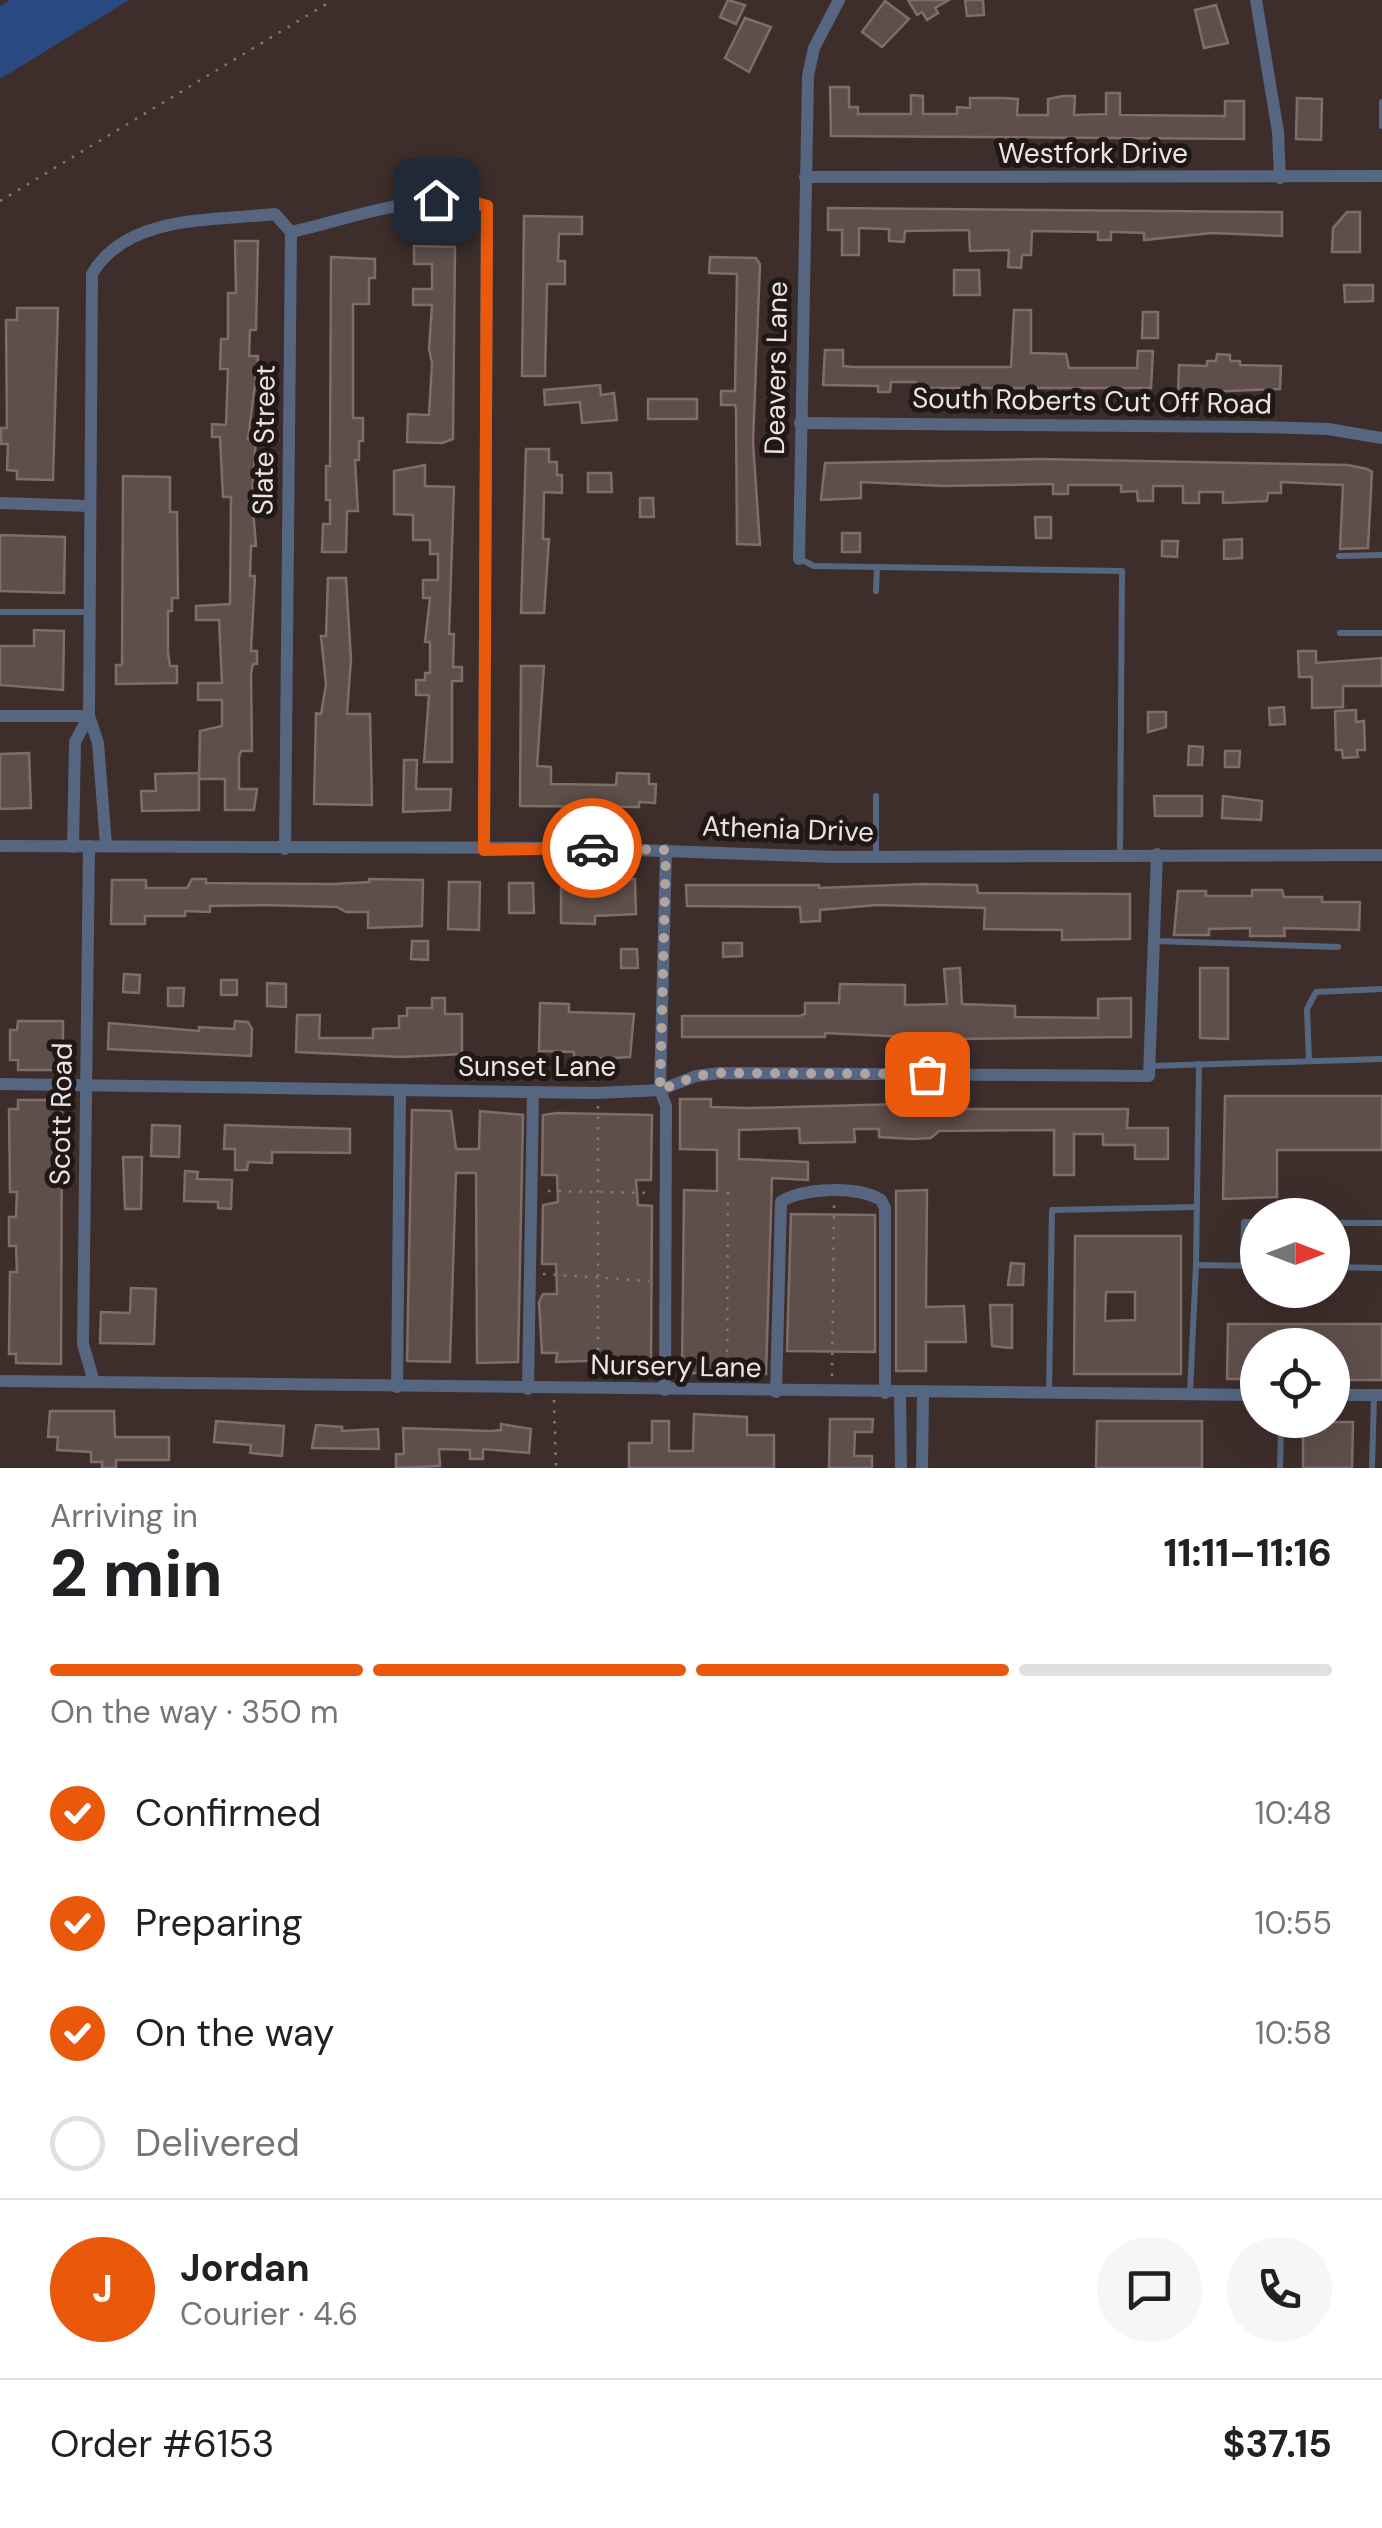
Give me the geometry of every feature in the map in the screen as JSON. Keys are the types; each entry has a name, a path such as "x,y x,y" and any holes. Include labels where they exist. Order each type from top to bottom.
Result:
{"street":[{"name":"Deavers Lane","path":"798,559 808,76 814,48 839,0"},
{"path":"1256,0 1278,132 1280,178"},
{"name":"Westfork Drive","path":"804,177 1382,176"},
{"path":"106,845 100,759 89,716 92,274 101,258 124,239 158,227 275,214 291,232 436,200 466,200 487,206 484,850"},
{"name":"Slate Street","path":"284,848 291,232"},
{"name":"South Roberts Cut Off Road","path":"800,424 1258,427 1328,429 1382,438"},
{"path":"0,504 90,506"},
{"path":"0,716 89,716"},
{"path":"73,847 75,742 89,716"},
{"name":"Athenia Drive","path":"0,846 666,850 876,857 1382,856"},
{"name":"Scott Road","path":"89,846 83,1344 94,1382"},
{"path":"665,1390 666,1106 660,1090 666,850"},
{"path":"1151,1066 1157,854"},
{"name":"Sunset Lane","path":"0,1084 597,1093 660,1090 696,1076 720,1073 1149,1076 1151,1066"},
{"path":"396,1388 400,1090"},
{"path":"528,1389 533,1092"},
{"path":"776,1392 779,1211 789,1196 834,1193 872,1194 885,1208 885,1393"},
{"name":"Nursery Lane","path":"0,1381 1240,1395"},
{"path":"900,1393 900,1468"},
{"path":"922,1468 923,1393"},
{"path":"1350,1395 1378,1394"}],"lane":[{"path":"1382,102 1382,126"},
{"path":"1339,556 1382,555"},
{"path":"798,559 814,566 1122,571 1120,854"},
{"path":"876,568 876,591"},
{"path":"0,612 89,612"},
{"path":"1340,633 1382,633"},
{"path":"876,796 876,857"},
{"path":"1155,941 1338,946"},
{"path":"1309,1060 1307,1009 1316,992 1382,989"},
{"path":"1151,1066 1382,1060"},
{"path":"1190,1394 1199,1064"},
{"path":"1048,1394 1052,1210 1197,1207"},
{"path":"1350,1223 1382,1223"},
{"path":"1196,1264 1240,1266"},
{"path":"1350,1268 1382,1268"},
{"path":"1372,1468 1378,1394"},
{"path":"1280,1468 1281,1438"}],"path":[{"path":"0,200 333,0"},
{"path":"597,1093 600,1189 597,1390"},
{"path":"531,1192 600,1189 666,1194"},
{"path":"727,1391 728,1190"},
{"path":"832,1392 834,1193"},
{"path":"530,1274 666,1281"},
{"path":"554,1389 556,1468"}],"water":[{"path":"10,0 129,0 0,79 0,6"}],"building":[{"path":"728,0 745,5 736,24 720,17"},
{"path":"908,0 949,0 935,8 938,13 927,20 922,12 917,15"},
{"path":"965,0 983,0 984,15 967,16"},
{"path":"885,1 909,19 882,47 862,32"},
{"path":"1216,5 1228,43 1204,48 1195,10"},
{"path":"745,18 771,27 749,72 725,58"},
{"path":"830,87 849,87 849,107 858,107 858,114 911,114 911,95 923,96 923,114 957,114 957,107 970,108 970,98 1004,98 1018,99 1017,115 1048,115 1048,99 1075,96 1074,115 1106,114 1106,93 1120,93 1120,115 1225,116 1225,101 1244,101 1244,139 831,136"},
{"path":"1297,98 1322,99 1321,140 1296,139"},
{"path":"828,208 1282,212 1282,236 1212,233 1144,240 1144,233 1111,232 1111,240 1098,240 1098,232 1032,231 1031,255 1022,255 1021,268 1008,267 1009,250 970,251 969,230 905,231 904,242 889,241 889,229 859,228 859,255 842,255 842,230 828,230"},
{"path":"1347,212 1360,212 1360,252 1332,252 1333,228"},
{"path":"524,216 582,217 582,234 559,234 558,261 565,261 565,284 547,284 545,376 522,376"},
{"path":"235,241 258,241 256,330 250,330 249,356 258,356 248,439 256,439 252,497 256,546 251,546 250,576 255,576 251,651 257,651 257,664 253,664 251,674 252,751 241,751 239,757 239,789 257,789 254,810 225,810 225,779 199,779 200,731 222,726 222,700 198,700 198,683 222,683 219,620 196,620 196,606 230,604 231,497 223,497 220,437 212,437 212,424 226,425 228,369 220,369 221,339 228,339 228,293 236,293"},
{"path":"414,246 455,247 453,439 442,443 407,442 408,414 429,415 432,363 432,305 413,305 413,289 432,289 432,264 414,264"},
{"path":"331,257 375,259 375,278 369,278 369,304 353,304 353,418 363,418 363,441 359,441 359,460 355,460 358,511 347,511 346,552 322,552 323,524 330,524 326,466 330,466"},
{"path":"710,257 756,258 760,264 753,442 760,545 737,544 736,409 735,405 721,405 721,391 735,391 737,274 709,273"},
{"path":"954,270 979,270 980,295 954,295"},
{"path":"1344,285 1373,285 1373,301 1345,302"},
{"path":"17,308 58,308 53,480 17,479 17,471 7,470 8,444 1,444 1,428 7,428 6,320 17,320"},
{"path":"1014,310 1031,310 1031,353 1066,354 1069,368 1137,368 1138,351 1153,351 1151,388 916,388 916,382 891,382 890,392 878,392 878,386 823,385 825,350 843,350 843,366 1011,367"},
{"path":"1143,312 1158,312 1158,338 1142,338"},
{"path":"1217,354 1230,355 1230,361 1240,361 1240,365 1281,366 1280,389 1178,393 1179,365 1207,366 1207,361 1216,361"},
{"path":"600,385 601,395 614,393 617,420 582,423 580,402 545,405 544,390"},
{"path":"648,399 697,399 697,419 648,419"},
{"path":"526,449 549,449 549,462 557,462 557,475 562,475 562,493 544,492 543,539 549,539 544,613 521,613"},
{"path":"1039,459 1348,465 1367,469 1372,472 1368,548 1340,549 1343,485 1281,482 1281,493 1268,493 1267,501 1223,503 1223,492 1199,492 1199,503 1183,503 1183,486 1153,486 1153,501 1138,501 1137,491 1121,492 1121,485 1068,485 1068,494 1053,494 1053,484 942,486 861,482 861,498 821,500 825,463"},
{"path":"425,465 425,486 454,487 449,634 454,634 453,667 462,667 462,681 452,681 452,762 424,762 429,695 416,695 416,680 425,680 425,673 430,673 430,642 425,642 430,598 423,598 423,580 438,580 438,554 430,554 430,540 413,540 413,515 394,514 394,471"},
{"path":"588,473 611,473 612,492 588,492"},
{"path":"123,476 170,477 170,512 177,512 178,598 172,598 172,611 168,611 168,653 170,666 177,666 177,683 116,684 116,665 122,665"},
{"path":"640,498 653,498 654,517 640,517"},
{"path":"1035,517 1051,517 1051,538 1036,538"},
{"path":"842,533 860,533 860,552 842,552"},
{"path":"0,535 65,537 64,593 0,591"},
{"path":"1242,539 1242,558 1224,559 1224,540"},
{"path":"1162,541 1178,541 1177,557 1162,556"},
{"path":"328,578 346,578 351,659 347,714 370,714 372,805 314,804 316,713 321,714 326,685 321,636 326,636"},
{"path":"34,630 64,631 63,690 0,685 0,646 34,646"},
{"path":"1298,651 1316,651 1316,663 1382,658 1382,686 1343,686 1343,707 1312,708 1312,677 1299,677"},
{"path":"521,666 544,666 537,766 551,767 551,784 616,785 617,773 649,774 649,784 656,784 655,803 639,802 639,807 520,806"},
{"path":"1284,707 1285,724 1270,725 1269,708"},
{"path":"1356,710 1356,722 1364,721 1365,750 1357,750 1358,757 1343,758 1342,750 1336,750 1335,711"},
{"path":"1148,712 1166,712 1166,727 1148,732"},
{"path":"1189,746 1203,747 1202,765 1188,765"},
{"path":"1225,751 1240,751 1239,767 1225,767"},
{"path":"29,753 31,808 0,809 0,754"},
{"path":"404,760 417,760 416,789 451,789 450,810 403,812"},
{"path":"199,773 199,810 142,811 141,791 156,791 155,774"},
{"path":"1154,796 1202,796 1202,816 1155,816"},
{"path":"1223,796 1262,801 1261,820 1222,818"},
{"path":"192,879 206,879 206,883 333,884 369,879 423,880 422,926 368,928 368,912 264,905 210,906 210,912 185,911 185,916 145,916 145,924 111,924 112,880 146,880 146,888 187,888"},
{"path":"635,879 636,914 595,916 595,924 561,923 561,883"},
{"path":"449,882 480,882 479,930 448,929"},
{"path":"509,883 533,883 534,913 509,913"},
{"path":"686,885 819,888 977,885 978,893 1130,894 1130,939 1062,940 1062,930 984,929 985,908 877,905 820,910 820,921 801,922 800,907 687,906"},
{"path":"1252,890 1282,890 1284,897 1322,897 1322,902 1360,902 1359,930 1284,928 1285,936 1250,936 1250,928 1209,929 1209,935 1174,935 1178,891 1206,891 1206,896 1252,896"},
{"path":"412,941 428,941 428,960 411,959"},
{"path":"723,943 742,943 742,956 723,957"},
{"path":"621,949 637,949 638,968 621,968"},
{"path":"960,968 962,1004 1015,1006 1015,1017 1098,1018 1098,999 1131,998 1131,1037 950,1039 825,1033 825,1037 682,1037 682,1016 799,1016 805,1014 805,1003 839,1003 840,984 905,985 905,1005 947,1004 944,969"},
{"path":"1200,968 1228,968 1228,1039 1200,1038"},
{"path":"124,974 140,975 139,993 123,992"},
{"path":"221,980 237,980 237,995 221,995"},
{"path":"267,983 286,984 286,1007 267,1006"},
{"path":"168,988 184,988 183,1006 168,1006"},
{"path":"432,998 445,998 445,1014 462,1014 462,1054 402,1057 296,1052 297,1015 320,1015 319,1038 373,1038 373,1029 399,1028 399,1016 407,1016 407,1008 432,1008"},
{"path":"540,1003 569,1004 569,1012 634,1014 630,1057 574,1060 574,1052 539,1051"},
{"path":"18,1021 63,1021 63,1070 18,1070 18,1060 10,1060 10,1030 17,1030"},
{"path":"235,1021 248,1022 252,1029 251,1056 108,1049 109,1023 199,1031 199,1027 234,1029"},
{"path":"1225,1096 1382,1096 1382,1150 1277,1150 1277,1197 1223,1199"},
{"path":"680,1099 711,1099 711,1107 749,1108 938,1103 938,1109 1128,1109 1127,1128 1168,1128 1168,1159 1135,1159 1135,1145 1103,1145 1103,1134 1074,1134 1074,1175 1054,1175 1054,1130 939,1131 931,1138 912,1139 879,1137 879,1129 854,1129 855,1142 800,1143 799,1128 739,1130 739,1159 808,1162 808,1180 772,1178 766,1374 682,1373 684,1190 717,1191 717,1150 680,1149"},
{"path":"18,1100 62,1100 61,1364 16,1363 16,1354 9,1354 10,1272 17,1272 16,1246 9,1246 9,1217 16,1217 17,1192 10,1192 9,1109 18,1109"},
{"path":"412,1110 451,1111 456,1149 479,1149 480,1111 523,1115 518,1362 477,1363 476,1173 456,1173 450,1362 407,1361"},
{"path":"543,1115 652,1115 651,1180 636,1180 638,1205 652,1206 651,1359 556,1362 557,1353 542,1353 539,1302 543,1294 557,1294 556,1264 542,1264 543,1205 558,1202 557,1175 542,1175"},
{"path":"152,1125 180,1126 179,1157 151,1156"},
{"path":"225,1125 350,1129 350,1153 272,1152 272,1163 248,1162 247,1170 235,1170 235,1149 224,1149"},
{"path":"123,1157 142,1157 141,1209 125,1209"},
{"path":"185,1171 198,1172 197,1179 232,1180 231,1209 218,1208 218,1202 184,1201"},
{"path":"927,1190 926,1307 964,1306 966,1342 926,1342 926,1371 896,1371 896,1191"},
{"path":"791,1214 875,1215 875,1352 787,1351"},
{"path":"1075,1236 1181,1236 1181,1374 1074,1374","holes":["1106,1292 1135,1292 1135,1320 1105,1321"]},
{"path":"1011,1263 1024,1264 1023,1285 1008,1285"},
{"path":"131,1288 156,1289 154,1344 100,1343 101,1312 130,1313"},
{"path":"990,1305 1012,1305 1012,1348 992,1346"},
{"path":"1228,1324 1382,1324 1382,1380 1350,1380 1350,1328 1240,1328 1240,1379 1227,1379"},
{"path":"50,1411 114,1411 115,1437 169,1437 169,1460 116,1460 116,1468 102,1468 102,1462 91,1462 91,1452 57,1450 58,1437 48,1437"},
{"path":"694,1414 747,1417 747,1435 774,1435 774,1468 629,1468 629,1443 652,1443 652,1421 669,1421 669,1451 693,1451"},
{"path":"830,1419 873,1419 872,1432 855,1432 854,1456 872,1456 872,1468 829,1468"},
{"path":"216,1421 284,1426 282,1456 250,1453 251,1445 214,1442"},
{"path":"1097,1421 1202,1421 1202,1468 1096,1468"},
{"path":"1353,1422 1352,1468 1303,1468 1303,1438 1350,1438"},
{"path":"501,1424 531,1429 529,1453 483,1449 483,1459 470,1459 470,1450 439,1449 440,1466 396,1468 396,1454 404,1454 403,1428 491,1431 501,1430"},
{"path":"316,1425 342,1427 342,1431 378,1429 379,1449 312,1448"}],"way so far":[{"path":"592,848 666,850 660,1090 696,1076 720,1073 927,1074"}],"route":[{"path":"436,200 466,200 487,206 484,850 592,848"}]}
